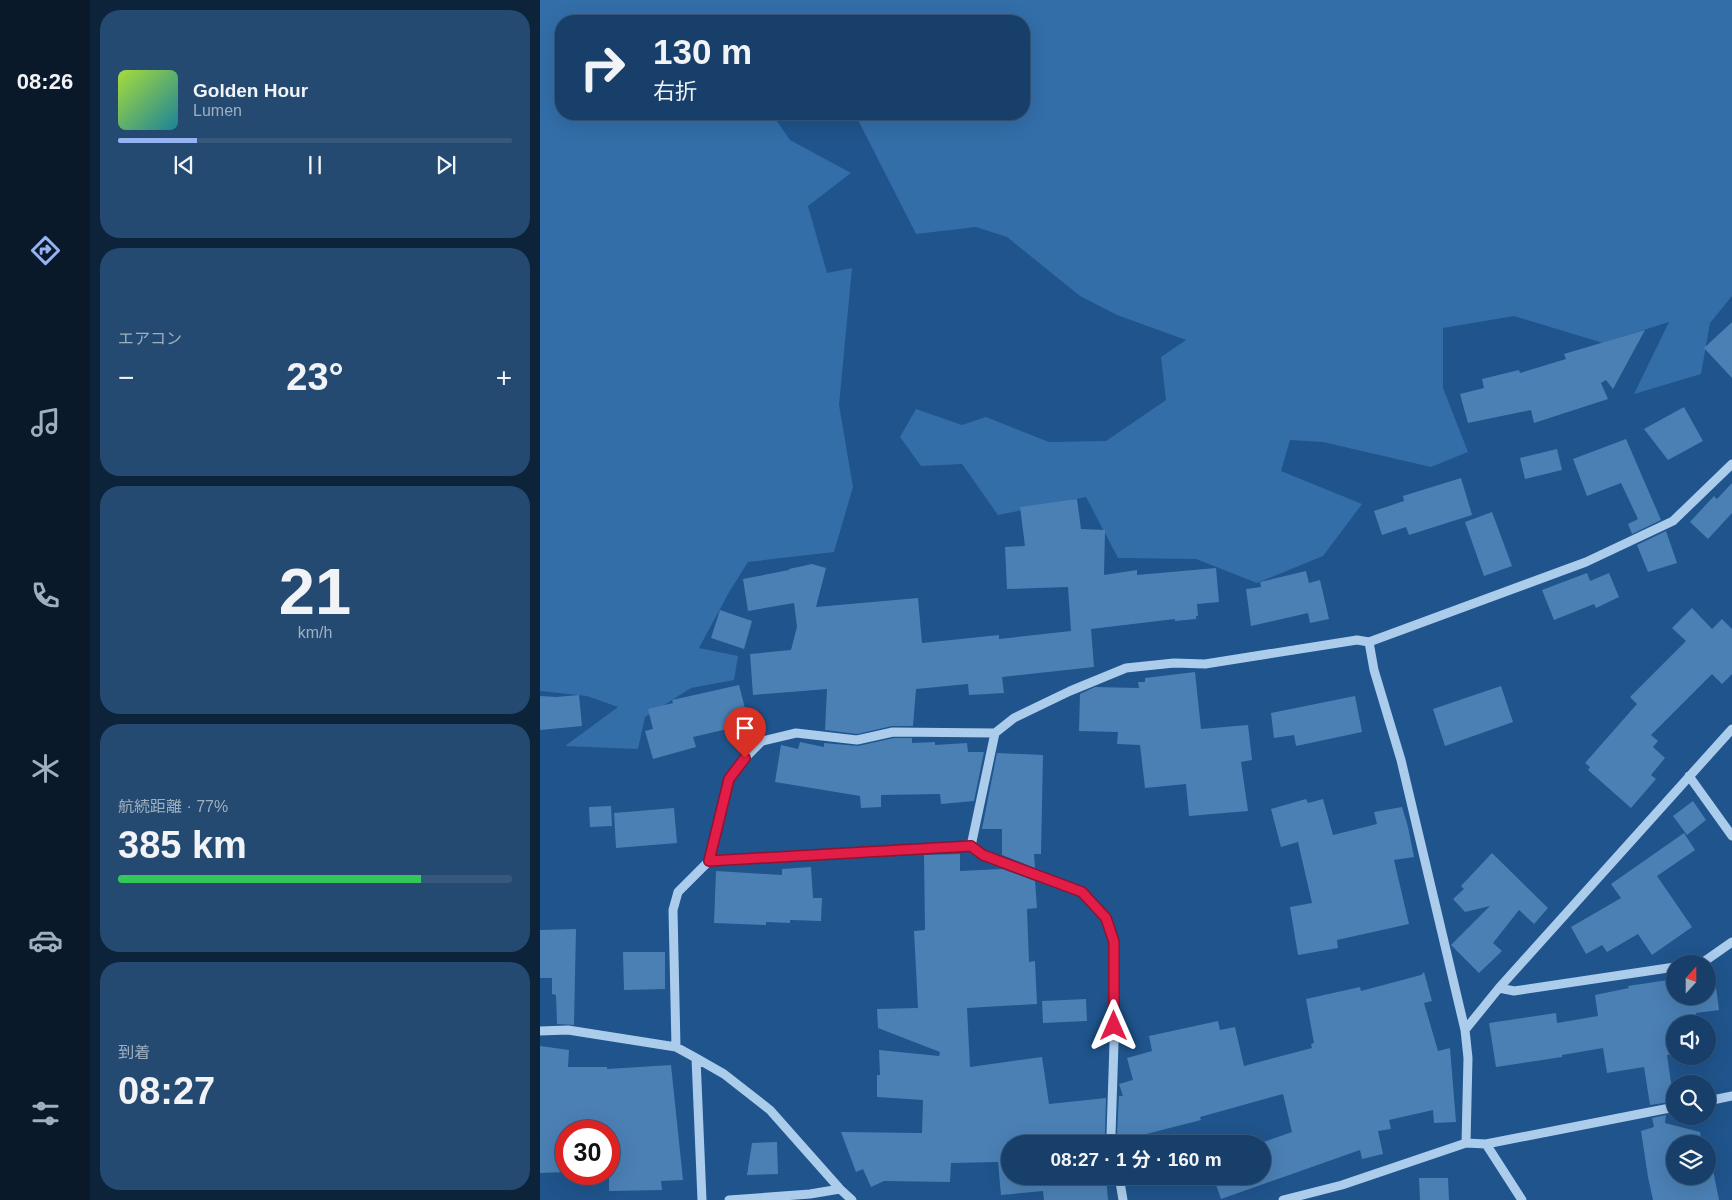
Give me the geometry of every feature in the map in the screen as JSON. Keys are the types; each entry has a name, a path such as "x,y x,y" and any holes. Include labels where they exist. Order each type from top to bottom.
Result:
{"street":[{"path":"676,1047 674,910 678,892 709,861 729,779 745,758 762,741 796,733 857,740 893,732 995,733 1014,718 1070,691 1126,668 1174,663 1205,664 1357,640 1369,642 1586,562 1673,521 1732,464"},
{"path":"1369,642 1374,670 1401,760 1465,1030 1468,1058 1466,1143"},
{"path":"1465,1030 1499,988 1732,729"},
{"path":"971,846 995,733"},
{"path":"1689,776 1732,836"},
{"path":"709,861 971,846 983,855 1082,892 1106,918 1114,942 1114,1043 1111,1135"},
{"path":"1713,955 1732,942"},
{"path":"1499,988 1514,991 1666,968"},
{"path":"540,1031 568,1030 676,1047 724,1074 770,1110 852,1200"},
{"path":"696,1058 702,1200"},
{"path":"1716,1099 1732,1096"},
{"path":"1283,1200 1342,1185 1466,1143 1486,1144 1666,1108"},
{"path":"1486,1144 1522,1200"},
{"path":"1120,1185 1123,1200"},
{"path":"729,1200 810,1194 840,1189"}],"shaded area":[{"path":"540,0 1732,0 1732,296 1710,323 1701,374 1634,394 1669,322 1603,343 1514,316 1443,328 1443,388 1468,452 1431,467 1323,442 1290,440 1281,471 1362,504 1323,556 1257,583 1196,559 1118,558 1086,497 998,515 962,464 921,466 900,437 916,409 962,425 986,417 1049,442 1106,441 1166,400 1161,357 1186,340 1117,315 1080,296 1007,237 976,227 916,234 858,120 1030,120 1030,15 555,15 555,120 776,120 790,140 851,173 808,206 827,273 852,268 839,405 853,487 834,552 748,562 728,594 699,648 738,656 734,680 691,688 645,717 638,749 565,746 618,707 587,696 540,691"}],"building":[{"path":"1732,322 1732,378 1704,348"},
{"path":"1645,330 1613,389 1606,380 1601,383 1608,399 1534,423 1531,410 1468,423 1460,394 1484,388 1482,379 1519,370 1520,373 1566,359 1564,354"},
{"path":"1684,407 1703,441 1668,460 1644,429"},
{"path":"1626,439 1661,520 1632,534 1628,524 1638,519 1621,483 1587,496 1573,459"},
{"path":"1557,449 1562,470 1525,479 1520,458"},
{"path":"1461,478 1472,515 1409,535 1406,527 1382,535 1374,511 1404,501 1403,496"},
{"path":"1732,483 1732,513 1708,539 1690,522 1714,496 1717,499"},
{"path":"1077,499 1081,529 1105,530 1104,575 1137,570 1137,575 1216,568 1219,602 1197,604 1198,616 1196,616 1196,619 1175,621 1175,619 1091,629 1094,667 1002,677 1004,693 969,695 968,684 916,689 913,726 892,726 857,734 825,730 827,689 753,695 750,654 791,650 797,627 794,603 748,611 743,579 812,564 826,568 816,607 918,598 922,643 999,635 999,639 1071,631 1068,587 1007,589 1005,547 1025,546 1020,507"},
{"path":"1492,512 1512,566 1484,576 1465,522"},
{"path":"1666,531 1677,563 1648,572 1637,545"},
{"path":"1306,571 1309,583 1320,580 1329,619 1310,623 1308,613 1251,626 1246,589 1261,587 1260,582"},
{"path":"1587,573 1590,581 1609,573 1619,597 1596,608 1594,604 1554,620 1542,590"},
{"path":"1692,608 1712,629 1722,619 1732,629 1732,674 1722,684 1712,674 1651,735 1658,741 1653,747 1665,758 1651,775 1656,779 1631,808 1588,770 1590,767 1585,763 1637,704 1630,697 1686,641 1672,628"},
{"path":"720,610 752,621 744,649 711,638"},
{"path":"1195,672 1201,729 1248,725 1252,760 1241,762 1248,811 1189,816 1186,784 1145,788 1140,745 1117,744 1118,732 1079,731 1080,694 1095,687 1139,688 1138,682 1145,682 1145,678"},
{"path":"739,685 749,724 693,737 696,747 653,759 645,731 653,729 648,709 673,703 672,700"},
{"path":"1501,686 1513,722 1445,746 1433,709"},
{"path":"579,695 582,726 540,730 540,696"},
{"path":"1355,696 1362,732 1296,746 1294,735 1274,738 1271,713"},
{"path":"894,738 912,738 912,743 935,742 935,745 967,743 968,752 984,752 974,801 941,804 940,794 881,795 881,807 861,808 860,796 775,782 781,745 798,749 800,742 824,747 824,743 858,746"},
{"path":"997,753 1043,755 1041,854 1034,854 1035,868 1002,855 1002,829 982,829"},
{"path":"1306,799 1308,803 1323,799 1333,835 1377,824 1374,812 1402,807 1414,857 1394,860 1409,924 1337,940 1338,948 1298,955 1290,907 1312,903 1298,842 1281,847 1271,809"},
{"path":"1693,801 1706,820 1687,835 1673,816"},
{"path":"611,806 612,826 590,827 589,807"},
{"path":"674,808 677,843 616,848 614,813"},
{"path":"1684,833 1695,850 1657,876 1692,927 1652,955 1638,934 1607,952 1602,945 1586,954 1571,927 1621,898 1611,884"},
{"path":"1492,853 1548,908 1534,924 1519,910 1493,943 1502,951 1479,973 1451,945 1490,906 1465,912 1453,899 1464,889 1461,886"},
{"path":"960,854 960,871 1002,869 1035,881 1037,908 1027,909 1029,962 1035,961 1037,1004 967,1008 970,1067 1042,1057 1049,1104 1106,1098 1105,1135 1001,1135 1001,1185 1107,1185 1108,1200 1044,1200 1043,1191 1001,1195 998,1162 951,1163 950,1182 884,1181 871,1187 863,1169 856,1172 841,1132 922,1133 923,1100 877,1097 877,1075 880,1075 879,1050 939,1056 940,1052 878,1028 877,1009 918,1008 914,931 925,930 924,855"},
{"path":"811,867 813,898 822,898 821,921 790,920 790,923 766,922 766,925 714,923 716,871 782,875 782,869"},
{"path":"576,929 574,1025 557,1024 556,995 552,994 552,978 540,978 540,930"},
{"path":"623,952 665,952 665,989 624,990"},
{"path":"1424,972 1432,1001 1424,1003 1438,1051 1450,1048 1456,1122 1434,1123 1433,1110 1389,1120 1391,1129 1378,1131 1383,1154 1362,1159 1360,1150 1271,1181 1271,1139 1292,1132 1283,1094 1200,1117 1201,1120 1142,1135 1117,1135 1119,1096 1123,1096 1119,1084 1133,1080 1127,1058 1152,1051 1149,1036 1218,1021 1220,1030 1235,1027 1244,1066 1312,1048 1311,1044 1314,1043 1306,999 1360,987 1361,991 1421,975"},
{"path":"1666,980 1666,1005 1716,1005 1716,988 1719,1010 1696,1013 1696,1015 1666,1015 1666,1065 1668,1065 1670,1075 1666,1075 1666,1103 1650,1105 1644,1067 1607,1073 1603,1048 1562,1055 1562,1057 1496,1067 1489,1023 1556,1013 1557,1023 1598,1016 1595,995 1629,988 1628,986"},
{"path":"1086,999 1087,1021 1043,1023 1042,1001"},
{"path":"540,1046 569,1050 568,1067 607,1067 607,1069 671,1065 683,1180 661,1181 662,1190 609,1191 609,1185 620,1185 620,1120 555,1120 555,1172 540,1173"},
{"path":"1666,1115 1666,1125 1700,1132 1700,1135 1666,1135 1666,1185 1716,1185 1719,1200 1653,1200 1641,1131 1654,1127 1652,1118"},
{"path":"777,1142 778,1174 747,1175 752,1143"},
{"path":"1419,1178 1448,1178 1449,1200 1420,1200"},
{"path":"1216,1185 1261,1185 1221,1199"}],"route":[{"path":"745,758 729,779 709,861 971,846 983,855 1082,892 1106,918 1114,942 1114,1026"}]}
